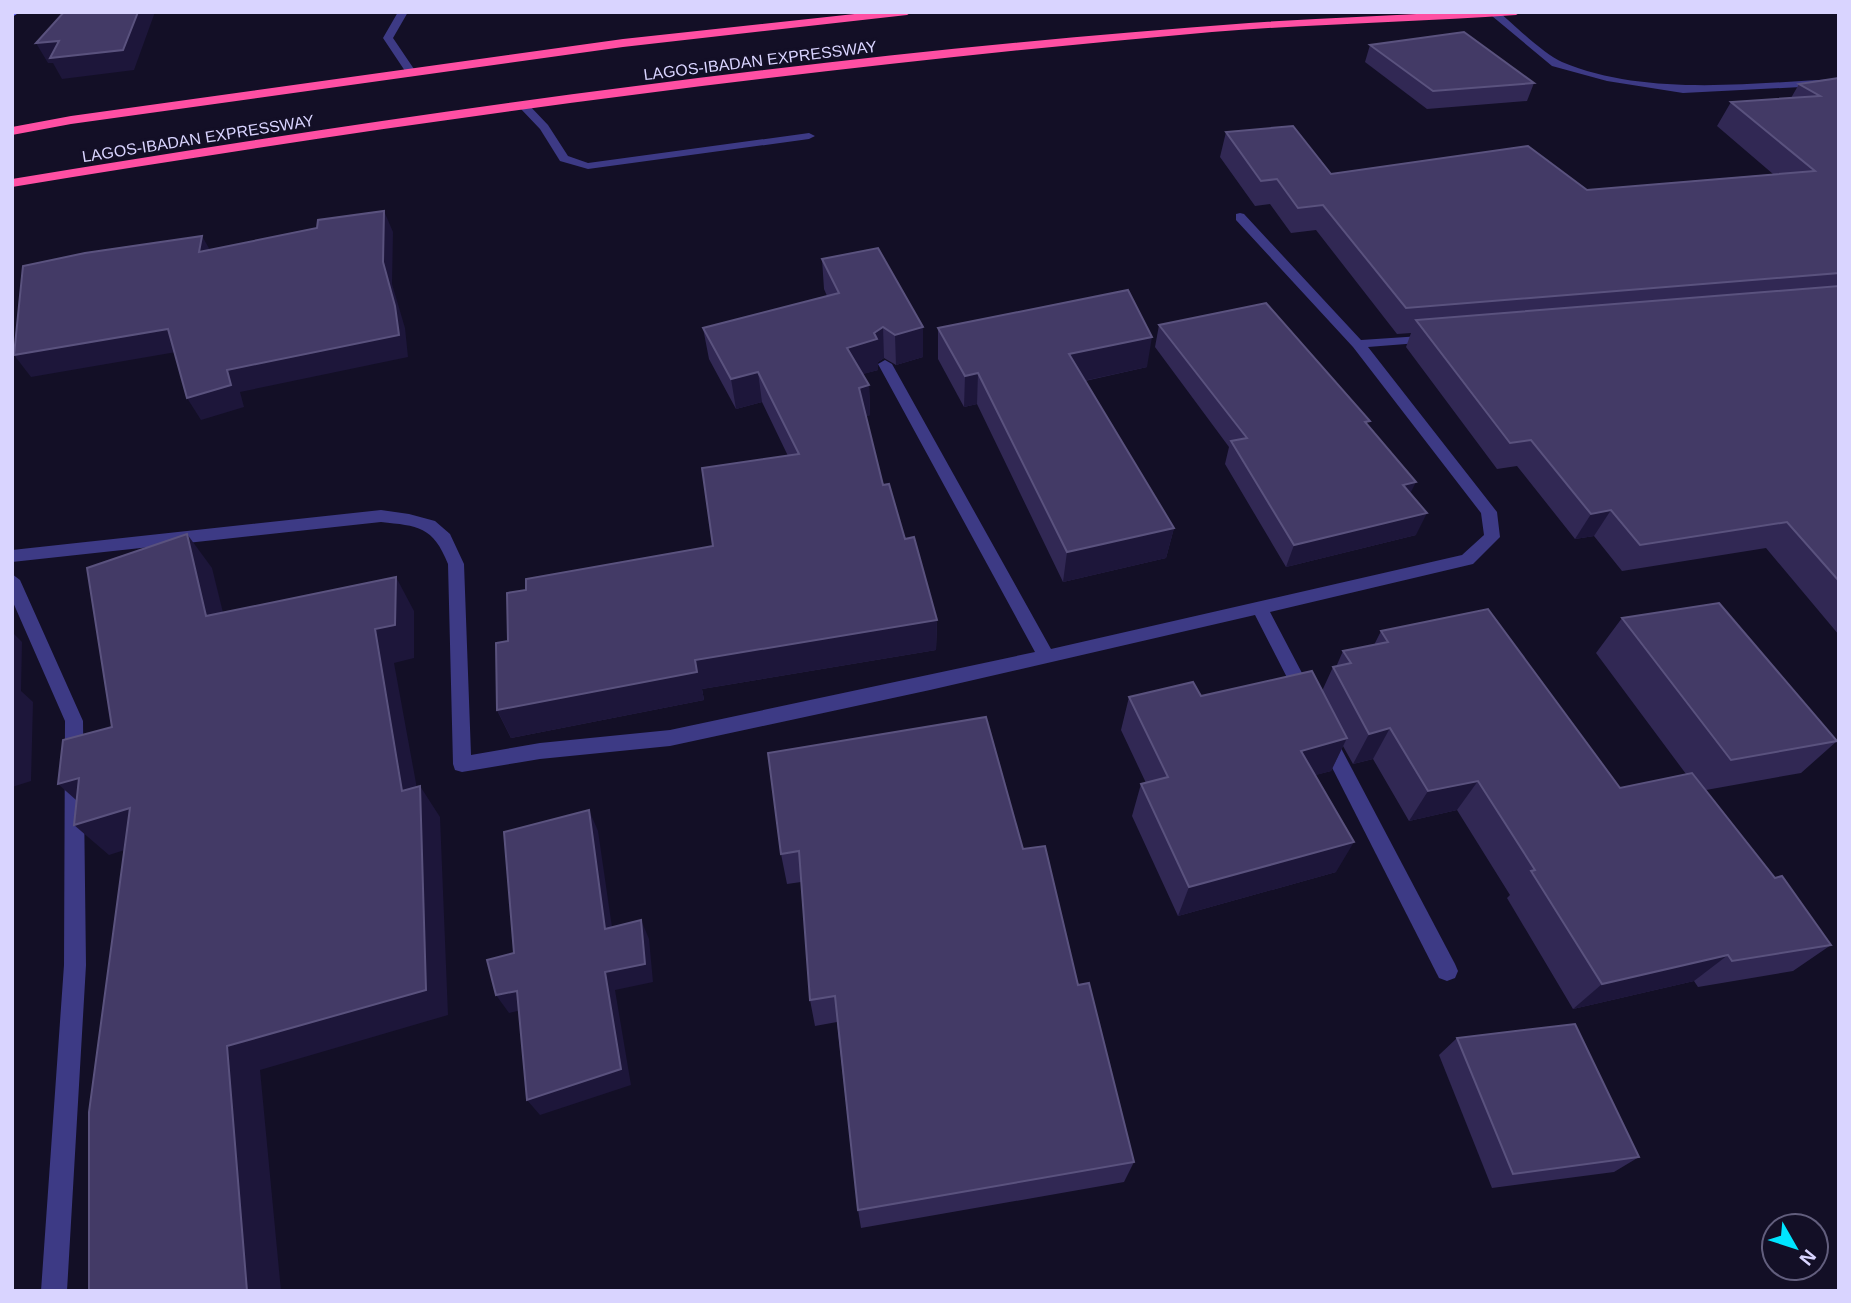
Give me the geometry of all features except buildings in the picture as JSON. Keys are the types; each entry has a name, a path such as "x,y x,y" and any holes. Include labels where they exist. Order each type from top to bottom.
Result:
{"highway":[{"name":"LAGOS-IBADAN EXPRESSWAY","path":"12,131 623,43 907,12"},
{"name":"LAGOS-IBADAN EXPRESSWAY","path":"12,183 135,162 765,74 1216,28 1516,12"}],"street":[{"path":"403,12 388,38 411,72"},
{"path":"1495,14 1556,64 1631,83 1683,90 1839,82"},
{"path":"524,106 544,128 561,157 575,165 588,166 809,136"},
{"path":"12,556 381,516 425,522 448,539 456,564 462,764 540,751 670,738 1467,560 1492,537 1489,512 1357,344 1240,217"},
{"path":"1357,344 1451,337"},
{"path":"885,364 1046,656"},
{"path":"12,580 74,722 75,965 54,1291"},
{"path":"1259,607 1447,971"}]}
